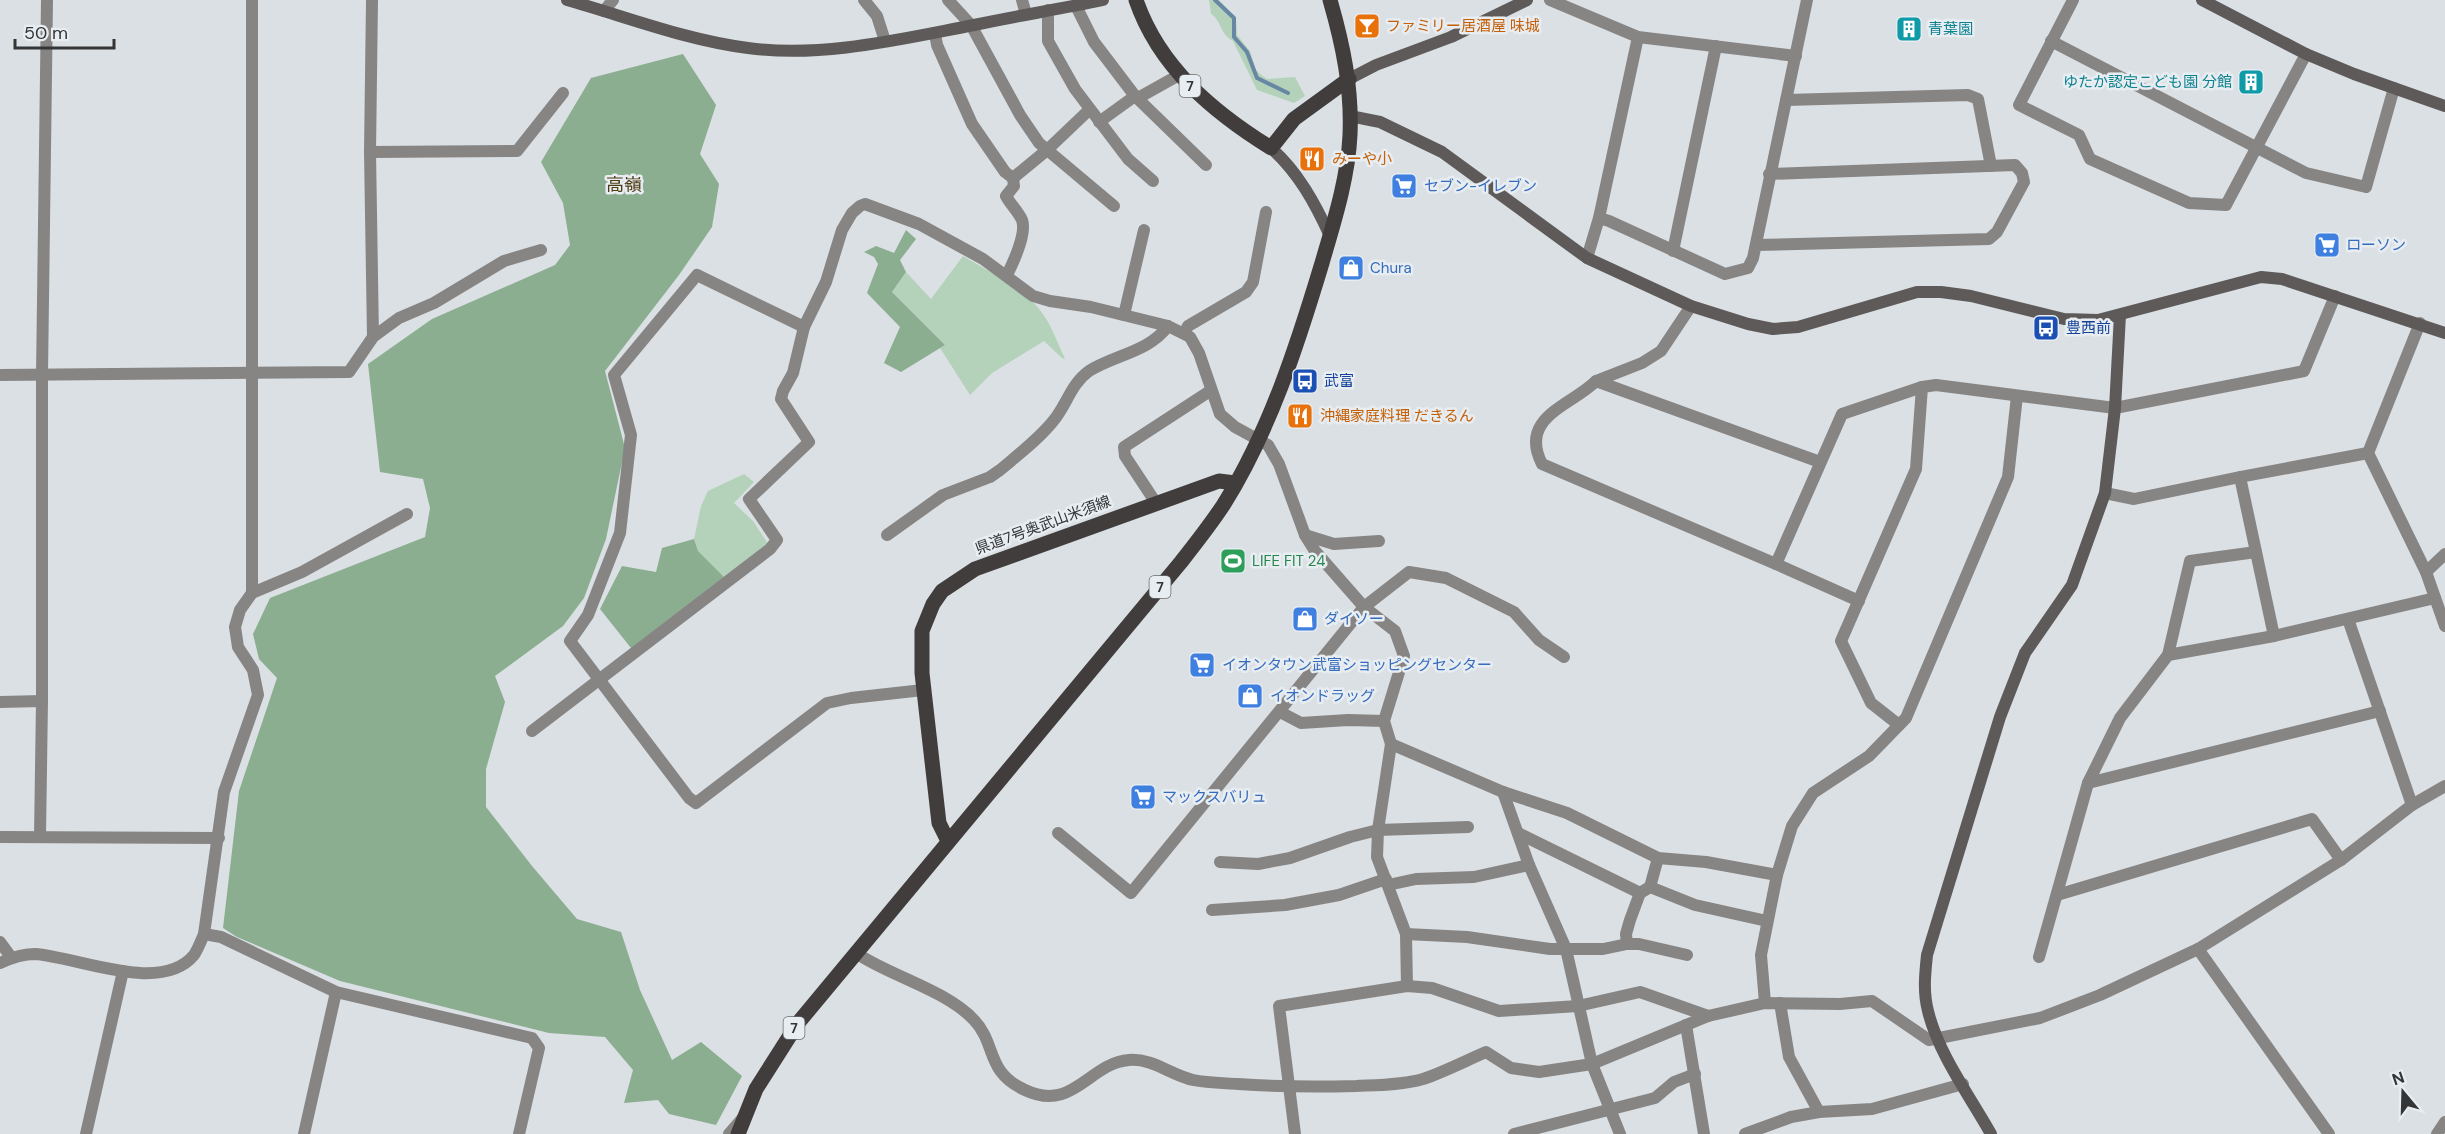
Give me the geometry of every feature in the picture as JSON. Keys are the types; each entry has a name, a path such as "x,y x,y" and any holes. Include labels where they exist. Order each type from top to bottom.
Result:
{"main road":[{"name":"7","path":"1136,0 1147,28 1179,75 1201,97 1271,148"},
{"name":"7","path":"738,1134 761,1081 798,1023 1181,562 1217,514 1259,440 1299,334 1330,236 1346,165 1350,116 1349,79 1330,0"},
{"path":"1271,148 1294,119 1349,79"},
{"name":"県道7号奥武山米須線","path":"948,841 939,822 923,690 922,631 933,604 942,591 975,569 1010,555 1219,481 1235,483"}],"street":[{"path":"40,836 42,375 47,0"},
{"path":"252,0 250,374 252,593"},
{"path":"372,0 370,152 373,337"},
{"path":"567,0 671,32 747,48 806,50 845,47 935,33 1103,0"},
{"path":"603,11 613,0"},
{"path":"864,0 877,16 885,41"},
{"path":"948,0 971,25 1020,114 1039,143 1114,206"},
{"path":"1022,0 1026,14"},
{"path":"1349,79 1376,65 1451,37 1527,0"},
{"path":"1550,0 1638,37 1796,56"},
{"path":"1599,218 1609,220 1725,274 1748,268 1756,245 1807,0"},
{"path":"2073,0 2019,105 2079,135 2090,159 2189,203 2226,206 2306,54"},
{"path":"2202,0 2306,54 2445,106"},
{"path":"1076,6 1094,42 1137,97 1206,165"},
{"path":"1048,10 1048,41 1089,110 1128,159 1153,181"},
{"path":"935,33 937,45 951,81 972,124 1005,172 1013,178 1014,186 1006,196 1020,217 1023,228 1007,275"},
{"path":"1587,258 1599,218 1638,37"},
{"path":"2051,41 2306,173 2366,187 2394,88"},
{"path":"1673,251 1716,46"},
{"path":"1098,122 1137,97 1179,75"},
{"path":"370,152 517,151 563,93"},
{"path":"1786,100 1968,95 1978,99 1991,166"},
{"path":"1013,178 1047,150 1089,110"},
{"path":"1350,116 1380,122 1442,152 1587,258 1692,306 1748,324 1773,329 1798,327 1917,292 1971,296 2064,319 2098,320 2261,277 2282,279 2445,333"},
{"path":"1271,148 1303,185 1330,236"},
{"path":"1756,245 1989,239 1997,232 2024,182 2022,172 2015,165 1769,174"},
{"path":"532,731 770,549 777,540 749,499 809,442 781,399 793,373 804,327 826,282 842,230 852,213 865,204 919,224 983,258 1033,296 1124,315 1168,326 1184,333 1190,337 1199,353 1210,391 1220,414 1235,427 1268,445 1279,464 1305,536 1315,551 1364,607 1395,631 1404,656 1384,721 1391,744 1377,830 1377,857 1406,934 1407,986"},
{"path":"1184,333 1188,326 1246,292 1253,282 1266,212"},
{"path":"1124,315 1144,230"},
{"path":"0,375 350,372 373,337 399,318 434,303 504,261 540,250"},
{"path":"804,327 697,275 614,375 631,435 620,533 588,615 570,641 689,798 696,803 827,703 923,690"},
{"path":"1776,564 1842,414 1922,387 1936,385 2115,408 2304,372 2335,296"},
{"path":"1692,306 1661,351 1642,363 1596,381 1585,392 1554,410 1542,422 1536,445 1542,464 1859,601"},
{"path":"1991,1134 1937,1039 1927,1009 1924,983 1927,956 2000,717 2025,653 2072,585 2105,493 2115,408 2120,315"},
{"path":"2420,323 2368,453 2426,572 2445,626"},
{"path":"887,535 943,495 990,477 1000,470 1055,419 1071,389 1086,373 1136,350 1160,336 1168,326"},
{"path":"1596,381 1820,462"},
{"path":"1899,725 1871,703 1841,641 1916,469 1922,387"},
{"path":"1156,503 1125,456 1124,447 1210,391"},
{"path":"1765,1003 1761,955 1777,875 1792,826 1813,794 1869,756 1906,718 2008,477 2017,396"},
{"path":"2105,493 2134,499 2368,453"},
{"path":"2240,477 2274,636"},
{"path":"0,942 6,960 34,954 123,971 163,972 178,968 194,955 204,934 224,792 258,695 253,670 238,647 235,627 240,610 252,593 302,572 407,514"},
{"path":"1305,536 1334,544 1379,541"},
{"path":"2039,957 2088,783 2120,718 2168,655 2190,561 2256,552"},
{"path":"2426,572 2445,554"},
{"path":"1058,833 1131,893 1364,607 1409,572 1446,578 1514,612 1539,640 1564,657"},
{"path":"2168,655 2274,636 2435,598"},
{"path":"2348,619 2412,805"},
{"path":"0,702 42,701"},
{"path":"2088,783 2380,711"},
{"path":"1280,712 1301,723 1348,720 1384,721"},
{"path":"1391,744 1503,792 1567,813 1658,858 1706,862 1777,875"},
{"path":"856,953 873,964 955,1005 974,1020 984,1036 994,1064 1024,1090 1037,1095 1050,1096 1068,1093 1101,1071 1129,1060 1151,1063 1192,1080 1290,1088 1382,1085 1422,1079 1486,1052 1511,1068 1539,1072 1592,1064 1708,1016 1765,1003 1840,1004 1872,1001 1929,1040 2040,1018 2100,995 2198,949 2342,860 2412,805 2445,786"},
{"path":"1503,792 1529,865 1566,950 1592,1064 1620,1134"},
{"path":"2057,895 2312,819 2342,860"},
{"path":"1220,862 1258,864 1290,858 1377,830 1468,826"},
{"path":"1518,833 1645,890 1695,905 1767,921"},
{"path":"0,837 219,837"},
{"path":"1627,944 1626,934 1658,858"},
{"path":"1212,910 1286,905 1387,882 1474,877 1529,865"},
{"path":"204,934 221,937 336,992 532,1038 539,1048 519,1134"},
{"path":"1406,934 1467,937 1508,945 1566,950 1603,949 1639,944 1687,955"},
{"path":"2198,949 2329,1134"},
{"path":"86,1134 123,971"},
{"path":"1296,1134 1279,1006 1407,986 1432,988 1499,1011 1578,1006 1640,992 1708,1016"},
{"path":"304,1134 336,992"},
{"path":"1780,1003 1789,1057 1819,1112"},
{"path":"1686,1025 1704,1134"},
{"path":"1514,1134 1655,1098 1674,1082 1695,1074"},
{"path":"1745,1134 1791,1117 1819,1112 1872,1109 1963,1084"},
{"path":"729,1134 745,1116"},
{"path":"2437,1134 2445,1122"}],"green space":[{"path":"1209,0 1219,0 1236,18 1237,35 1250,51 1256,70 1260,74 1267,79 1295,77 1305,96 1294,103 1257,90 1233,41 1228,38 1211,14"},
{"path":"683,54 716,105 700,154 719,184 712,227 679,275 605,371 625,448 606,539 584,598 563,626 495,676 505,702 486,769 486,807 577,919 621,932 640,990 672,1060 701,1042 742,1076 716,1125 669,1114 658,1100 624,1103 633,1070 605,1037 549,1033 340,981 237,937 223,928 239,791 277,678 259,659 253,634 270,598 425,537 430,508 423,479 380,472 368,364 432,319 555,265 570,245 563,203 541,162 591,78"},
{"path":"906,230 916,239 900,260 906,272 892,292 945,345 901,372 884,363 900,327 867,293 878,264 874,257 864,252 876,246 894,253"},
{"path":"963,256 1004,280 1033,302 1047,320 1065,359 1044,341 992,373 970,395 940,348 945,345 892,292 906,272 931,299"},
{"path":"744,474 754,482 734,503 753,521 768,544 724,577 698,551 694,539 701,506 708,491"},
{"path":"694,539 698,551 724,577 631,648 600,609 622,566 656,572 662,548"}],"waterway":[{"path":"1215,0 1234,18 1234,37 1247,52 1257,78 1288,93"}],"place":[{"name":"ファミリー居酒屋 味城","path":"1367,26"},
{"name":"青葉園","path":"1909,29"},
{"name":"ゆたか認定こども園 分館","path":"2251,82"},
{"name":"みーや小","path":"1312,159"},
{"name":"セブン-イレブン","path":"1404,186"},
{"name":"ローソン","path":"2327,245"},
{"name":"Chura","path":"1351,268"},
{"name":"豊西前","path":"2046,328"},
{"name":"武富","path":"1305,381"},
{"name":"沖縄家庭料理 だきるん","path":"1300,416"},
{"name":"LIFE FIT 24","path":"1233,561"},
{"name":"ダイソー","path":"1305,619"},
{"name":"イオンタウン武富ショッピングセンター","path":"1202,665"},
{"name":"イオンドラッグ","path":"1250,696"},
{"name":"マックスバリュ","path":"1143,797"}],"district":[{"name":"高嶺","path":"624,185"}]}
